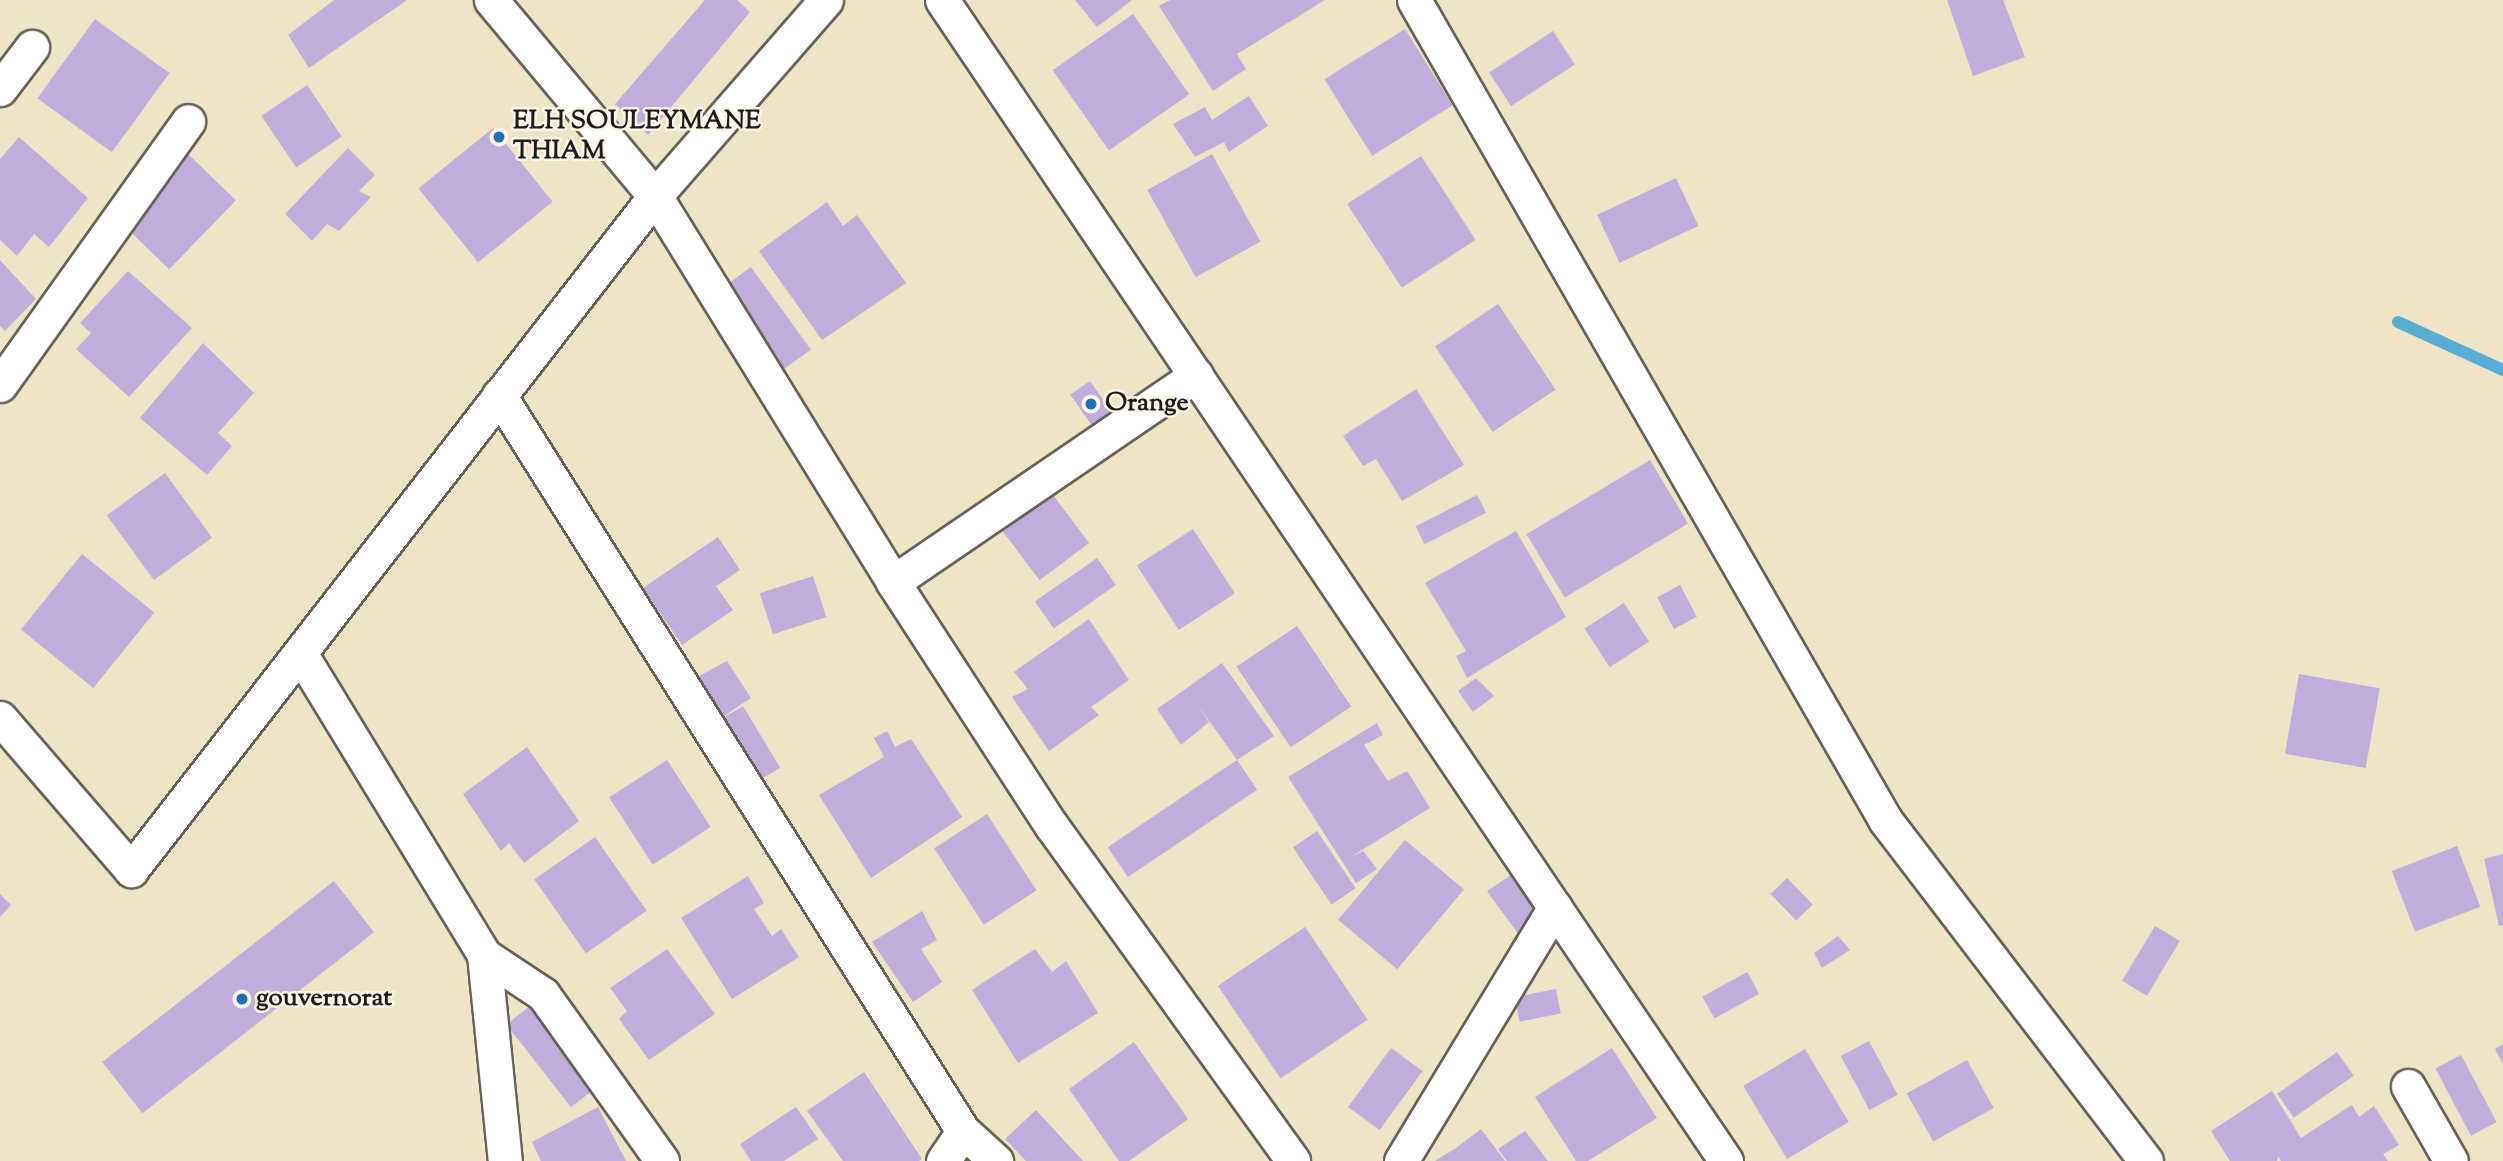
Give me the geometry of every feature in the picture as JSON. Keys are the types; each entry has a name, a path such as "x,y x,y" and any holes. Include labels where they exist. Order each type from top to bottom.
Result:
{"street":[{"path":"491,0 655,195 893,582 1051,825 1293,1161"},
{"path":"0,718 131,870 655,195 826,0"},
{"path":"943,0 1726,1161"},
{"path":"1414,0 1886,821 2146,1161"},
{"path":"0,89 32,47"},
{"path":"0,385 188,121"},
{"path":"893,582 1196,375"},
{"path":"499,395 963,1131 996,1161"},
{"path":"300,653 484,955 543,994 662,1161"},
{"path":"1401,1161 1555,907"},
{"path":"484,955 505,1161"},
{"path":"2408,1086 2451,1161"},
{"path":"943,1161 963,1131"}],"building":[{"path":"334,0 407,0 309,68 288,35"},
{"path":"705,0 737,0 750,12 648,135 615,104"},
{"path":"1075,0 1132,0 1097,27"},
{"path":"1170,0 1325,0 1237,54 1246,69 1213,91 1159,6"},
{"path":"1947,0 2003,0 2025,57 1973,76"},
{"path":"1133,14 1189,94 1109,150 1053,70"},
{"path":"95,19 169,73 112,152 37,98"},
{"path":"1405,29 1453,105 1372,156 1324,79"},
{"path":"1553,31 1575,65 1511,106 1489,72"},
{"path":"307,85 342,136 296,167 261,116"},
{"path":"1249,96 1268,126 1229,152 1224,142 1195,157 1173,124 1205,107 1212,120"},
{"path":"493,128 553,202 478,262 418,188"},
{"path":"19,137 88,198 49,247 34,234 17,256 0,240 0,159"},
{"path":"348,148 375,175 359,191 371,197 339,231 327,224 312,241 285,214"},
{"path":"187,153 236,200 169,269 120,222"},
{"path":"1212,154 1260,241 1196,277 1147,190"},
{"path":"1421,156 1475,240 1402,288 1347,204"},
{"path":"1676,178 1698,226 1620,263 1597,215"},
{"path":"827,202 843,226 857,215 906,283 822,340 759,251"},
{"path":"0,260 36,299 5,331 0,326"},
{"path":"751,267 811,350 781,371 721,289"},
{"path":"128,271 192,328 129,397 76,349 91,333 80,323"},
{"path":"1498,304 1556,389 1493,432 1435,346"},
{"path":"203,343 254,393 218,433 232,446 207,475 140,418"},
{"name":"Orange","path":"1090,381 1112,413 1093,427 1070,395"},
{"path":"1416,389 1464,465 1402,501 1376,459 1363,466 1343,436"},
{"path":"1650,460 1688,523 1565,598 1527,534"},
{"path":"165,473 212,538 154,580 107,515"},
{"path":"1047,487 1089,543 1040,580 997,524"},
{"path":"1477,495 1486,513 1425,544 1416,526"},
{"path":"1193,529 1235,594 1179,630 1137,565"},
{"path":"1516,531 1566,617 1467,678 1456,656 1466,651 1425,583"},
{"path":"718,537 740,570 716,586 733,610 682,645 643,588"},
{"path":"82,554 154,613 93,688 21,629"},
{"path":"1097,558 1116,585 1054,629 1035,602"},
{"path":"813,576 826,617 773,634 760,593"},
{"path":"1680,585 1697,617 1674,629 1657,597"},
{"path":"1624,603 1649,642 1610,667 1585,629"},
{"path":"1089,619 1129,680 1091,707 1099,715 1049,751 1012,697 1028,689 1014,672"},
{"path":"1297,626 1351,706 1291,747 1236,667"},
{"path":"727,661 751,698 721,718 699,676"},
{"path":"1222,663 1274,736 1237,760 1198,705 1209,722 1181,745 1157,709"},
{"path":"2299,674 2380,688 2366,768 2285,754"},
{"path":"1476,678 1494,696 1473,712 1458,691"},
{"path":"743,706 780,768 761,779 724,717"},
{"path":"1377,723 1383,735 1364,745 1388,781 1407,771 1430,808 1349,858 1363,851 1377,869 1356,883 1288,777"},
{"path":"887,731 895,747 911,739 962,817 871,878 819,795 884,757 874,738"},
{"path":"527,747 579,821 524,863 509,843 501,851 463,794"},
{"path":"667,760 711,827 653,865 609,798"},
{"path":"1237,760 1257,790 1128,877 1108,847"},
{"path":"987,814 1037,890 984,925 934,848"},
{"path":"1317,831 1356,888 1332,904 1293,847"},
{"path":"595,837 647,911 586,953 534,879"},
{"path":"1405,840 1464,889 1397,969 1338,920"},
{"path":"2457,846 2480,907 2415,932 2392,871"},
{"path":"2503,854 2503,925 2499,926 2484,859"},
{"path":"1514,873 1542,918 1519,935 1487,891"},
{"path":"748,876 764,903 754,909 772,936 781,929 799,957 732,999 681,918"},
{"path":"1787,878 1813,905 1796,921 1770,894"},
{"name":"gouvernorat","path":"334,881 374,932 142,1113 102,1062"},
{"path":"0,894 11,905 0,917"},
{"path":"922,911 937,940 921,949 942,982 913,1002 872,942"},
{"path":"2155,926 2180,941 2147,996 2122,981"},
{"path":"1305,927 1368,1020 1281,1079 1218,986"},
{"path":"1838,936 1850,950 1822,968 1814,953"},
{"path":"667,949 715,1014 649,1060 619,1019 627,1011 610,988"},
{"path":"1035,949 1052,972 1066,961 1098,1013 1018,1063 972,990"},
{"path":"1747,972 1759,994 1715,1019 1702,997"},
{"path":"1556,989 1561,1014 1520,1022 1515,997"},
{"path":"530,1006 595,1089 571,1107 506,1024"},
{"path":"1869,1041 1898,1095 1869,1110 1841,1056"},
{"path":"1134,1042 1188,1119 1129,1161 1119,1161 1069,1089"},
{"path":"2503,1044 2503,1064 2495,1049"},
{"path":"1391,1048 1423,1071 1380,1130 1348,1107"},
{"path":"1612,1048 1657,1118 1588,1161 1576,1161 1535,1097"},
{"path":"1805,1049 1849,1122 1787,1159 1743,1086"},
{"path":"2337,1052 2354,1076 2294,1118 2277,1094"},
{"path":"2461,1055 2497,1122 2471,1136 2435,1069"},
{"path":"1967,1060 1994,1108 1933,1142 1907,1093"},
{"path":"864,1072 922,1159 919,1161 843,1161 807,1111"},
{"path":"2272,1091 2301,1138 2352,1105 2359,1117 2374,1106 2399,1145 2383,1154 2388,1161 2281,1161 2278,1156 2277,1161 2230,1161 2211,1131"},
{"path":"598,1107 626,1161 541,1161 532,1142"},
{"path":"796,1107 818,1139 784,1161 751,1161 740,1144"},
{"path":"1036,1110 1083,1161 1026,1161 1005,1139"},
{"path":"1481,1129 1505,1161 1435,1161 1456,1148"},
{"path":"1525,1131 1548,1161 1507,1161 1498,1149"}],"waterway":[{"path":"2398,322 2503,370"}],"place":[{"name":"ELH SOULEYMANE THIAM","path":"499,137"},
{"name":"Orange","path":"1091,404"},
{"name":"gouvernorat","path":"242,999"}]}
